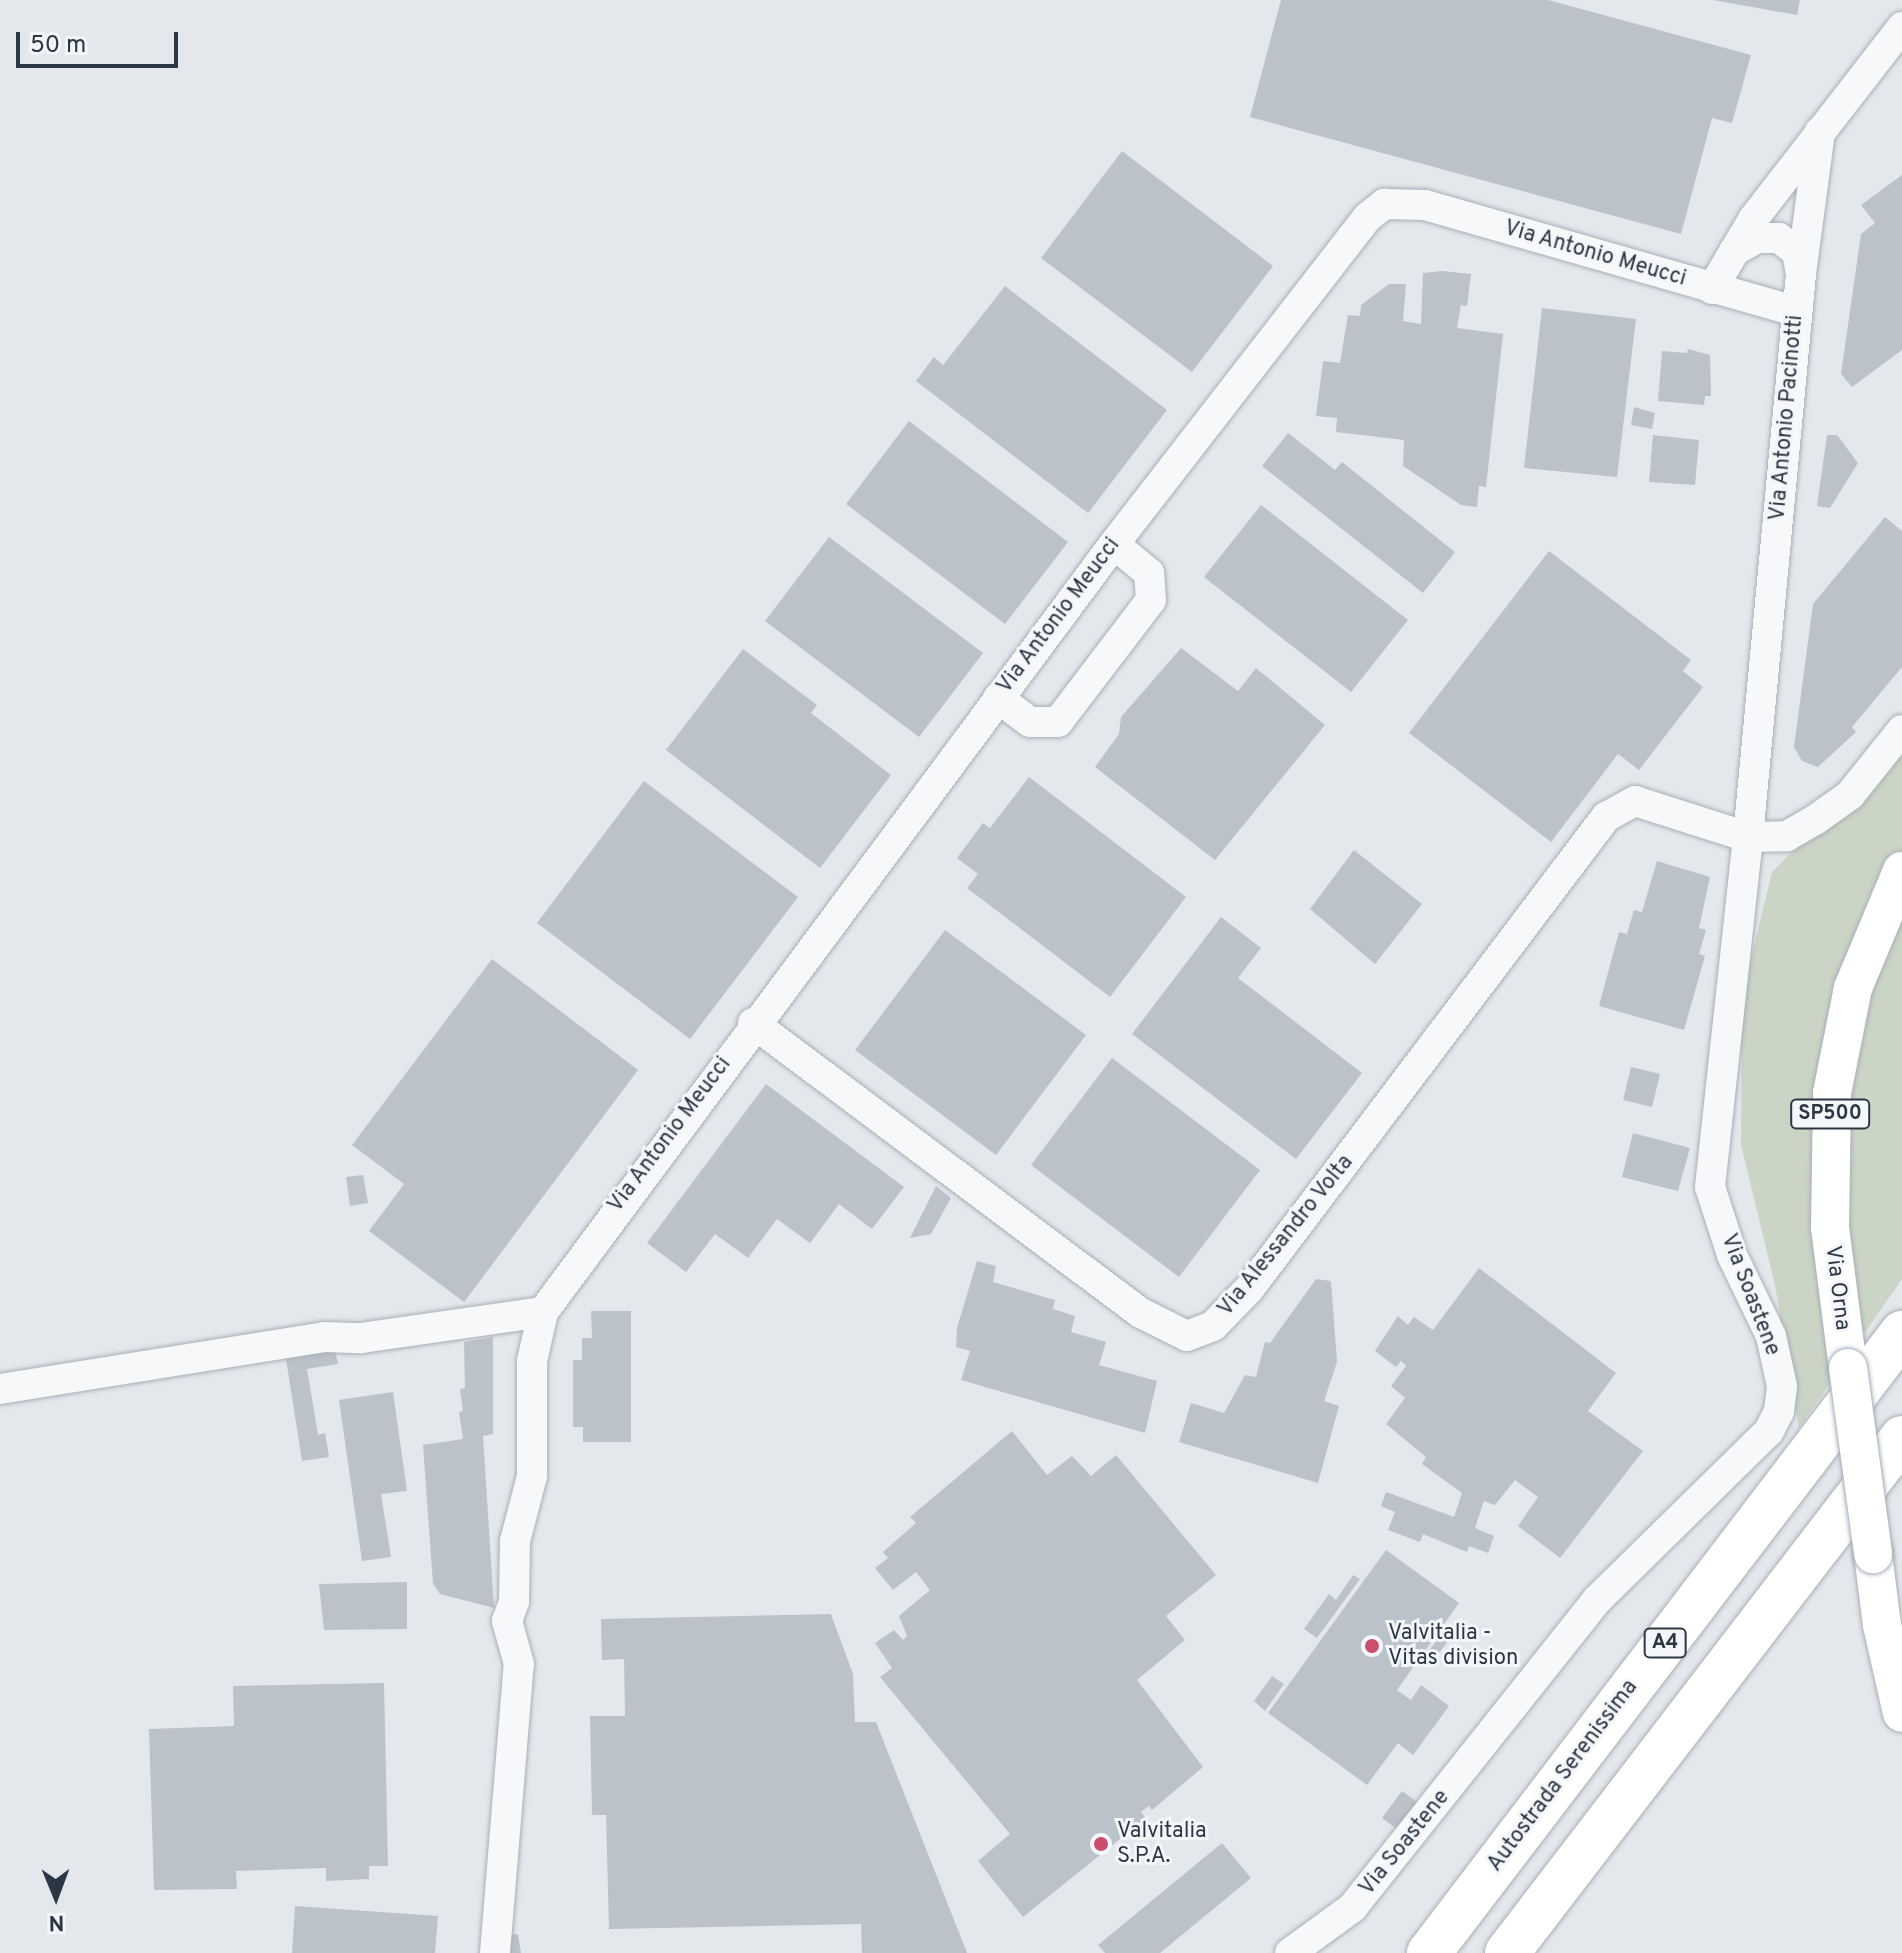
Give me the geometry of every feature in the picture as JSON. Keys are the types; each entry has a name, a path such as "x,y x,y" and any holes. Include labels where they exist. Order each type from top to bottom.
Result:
{"highway":[{"name":"Autostrada Serenissima","path":"1429,1953 1902,1333"},
{"path":"1507,1953 1902,1438"}],"main road":[{"name":"Via Orna","path":"1902,871 1853,988 1832,1093 1830,1227 1882,1625 1902,1713"}],"street":[{"path":"1820,131 1902,27"},
{"name":"Via Antonio Meucci","path":"1712,289 1754,218 1820,131"},
{"name":"Via Antonio Pacinotti","path":"1748,837 1797,312 1820,131"},
{"name":"Via Antonio Meucci","path":"543,1312 753,1023 1114,544 1368,217 1384,204 1425,205 1797,312"},
{"path":"1734,251 1757,238 1779,238 1797,252 1801,274"},
{"path":"998,698 1040,726 1058,722 1151,600 1149,573 1114,544"},
{"path":"1748,837 1787,836 1815,820 1850,795 1902,730"},
{"name":"Via Alessandro Volta","path":"753,1023 1141,1313 1187,1336 1213,1326 1249,1289 1619,806 1635,801 1748,837"},
{"name":"Via Soastene","path":"1290,1953 1352,1908 1597,1600 1769,1431 1779,1411 1782,1386 1771,1336 1732,1255 1710,1187 1748,837"},
{"path":"0,1389 325,1337 361,1338 543,1312 532,1361 532,1476 515,1541 514,1602 507,1621 519,1664 495,1953"}],"green space":[{"path":"1902,741 1902,1279 1799,1428 1775,1285 1741,1145 1742,996 1772,872"}],"building":[{"path":"1281,0 1548,0 1751,55 1732,123 1712,118 1681,234 1250,117"},
{"path":"1713,0 1800,0 1797,15"},
{"path":"1122,151 1273,266 1192,372 1041,258"},
{"path":"1902,175 1902,350 1852,387 1841,374 1861,234 1875,223 1861,205"},
{"path":"1423,273 1471,274 1467,306 1461,305 1457,328 1503,334 1486,487 1479,486 1477,507 1461,505 1403,466 1404,440 1336,432 1337,418 1316,416 1323,361 1340,363 1348,315 1360,316 1361,305 1389,284 1406,284 1403,321 1421,324"},
{"path":"1005,286 1167,410 1088,513 916,381 934,357 943,365"},
{"path":"1542,308 1636,319 1617,477 1524,468"},
{"path":"1688,349 1710,355 1711,396 1705,396 1704,405 1658,401 1662,351 1687,353"},
{"path":"1634,407 1655,413 1652,429 1631,425"},
{"path":"909,421 1068,542 1005,624 846,504"},
{"path":"1288,433 1335,470 1342,462 1455,552 1423,593 1262,466"},
{"path":"1653,435 1699,440 1695,485 1649,482"},
{"path":"1827,435 1837,435 1858,463 1830,508 1817,506"},
{"path":"1261,505 1408,620 1351,692 1204,577"},
{"path":"1885,517 1902,531 1902,667 1852,727 1856,732 1818,767 1802,761 1794,747 1813,604"},
{"path":"829,537 983,653 919,737 765,621"},
{"path":"1549,551 1691,660 1683,671 1703,687 1639,770 1618,754 1551,842 1409,733"},
{"path":"1181,648 1238,691 1256,668 1325,725 1215,860 1095,767 1119,734 1121,717"},
{"path":"743,649 817,705 811,713 891,775 820,868 666,750"},
{"path":"1029,777 1186,897 1110,997 967,888 978,874 957,858 983,823 990,828"},
{"path":"644,781 798,897 690,1039 537,923"},
{"path":"1354,850 1422,904 1375,964 1310,909"},
{"path":"1657,861 1710,877 1699,928 1706,930 1699,954 1705,956 1684,1030 1599,1006 1619,932 1627,934 1634,910 1642,912"},
{"path":"1221,917 1261,948 1238,978 1362,1073 1296,1159 1132,1034"},
{"path":"945,930 1086,1035 996,1155 855,1050"},
{"path":"492,959 638,1070 464,1302 369,1231 404,1184 352,1145"},
{"path":"1112,1058 1260,1170 1179,1277 1031,1165"},
{"path":"1631,1067 1660,1074 1652,1107 1623,1100"},
{"path":"766,1084 904,1187 872,1229 839,1204 810,1243 777,1219 748,1258 715,1234 686,1272 647,1243"},
{"path":"1633,1133 1690,1148 1678,1191 1622,1177"},
{"path":"363,1175 368,1203 350,1206 346,1177"},
{"path":"936,1186 951,1198 931,1234 910,1238"},
{"path":"977,1261 996,1266 993,1282 1055,1300 1053,1309 1075,1316 1071,1332 1106,1342 1099,1365 1157,1381 1145,1433 961,1380 970,1351 956,1347 957,1328"},
{"path":"1479,1268 1616,1373 1588,1411 1643,1451 1560,1558 1518,1526 1538,1497 1515,1480 1495,1505 1484,1501 1475,1528 1494,1536 1488,1553 1469,1546 1467,1552 1423,1534 1420,1542 1388,1530 1395,1512 1381,1506 1386,1492 1454,1517 1462,1493 1422,1464 1426,1457 1386,1424 1405,1398 1391,1386 1406,1366 1401,1361 1396,1367 1375,1351 1398,1316 1408,1325 1414,1317 1433,1330"},
{"path":"1316,1279 1331,1281 1337,1362 1324,1401 1339,1406 1318,1483 1179,1442 1191,1403 1224,1413 1245,1375 1256,1377 1265,1342 1270,1343"},
{"path":"591,1311 631,1311 631,1442 583,1442 583,1427 573,1427 573,1360 582,1360 582,1338 592,1338"},
{"path":"493,1337 493,1434 483,1436 494,1608 440,1594 433,1584 423,1445 463,1439 459,1412 463,1411 460,1389 465,1388 464,1342"},
{"path":"335,1351 338,1364 307,1369 318,1435 325,1433 329,1457 302,1461 286,1359"},
{"path":"393,1392 407,1491 381,1494 391,1557 362,1561 339,1400"},
{"path":"1012,1431 1047,1475 1072,1456 1091,1476 1116,1455 1216,1575 1166,1616 1185,1640 1137,1680 1203,1767 1152,1810 1149,1806 1141,1812 1146,1818 1023,1917 978,1861 1010,1834 880,1677 892,1668 875,1643 894,1630 903,1640 907,1636 899,1616 930,1590 916,1572 893,1590 875,1568 888,1558 883,1552 916,1523 910,1517"},
{"name":"Valvitalia - Vitas division","path":"1386,1550 1459,1603 1397,1690 1411,1700 1421,1685 1449,1706 1413,1755 1398,1743 1367,1785 1268,1713"},
{"path":"1353,1575 1360,1579 1317,1638 1304,1629 1329,1594 1336,1600"},
{"path":"407,1582 407,1629 324,1630 319,1584"},
{"path":"831,1614 853,1674 855,1722 876,1722 967,1953 862,1953 861,1924 609,1929 606,1815 592,1815 590,1716 625,1716 624,1659 602,1660 601,1619"},
{"path":"1446,1627 1454,1633 1430,1665 1423,1659"},
{"path":"1272,1676 1284,1684 1265,1711 1254,1701"},
{"path":"384,1683 388,1866 369,1866 369,1879 326,1881 326,1868 236,1871 237,1889 154,1890 149,1729 234,1726 233,1686"},
{"path":"1402,1791 1424,1807 1402,1833 1382,1818"},
{"path":"1222,1843 1251,1878 1160,1953 1105,1953 1098,1945"},
{"path":"295,1906 438,1916 435,1953 292,1953"},
{"path":"518,1934 521,1953 505,1953 503,1936"}],"place":[{"name":"Valvitalia - Vitas division","path":"1372,1646"},
{"name":"Valvitalia S.P.A.","path":"1101,1844"}]}
